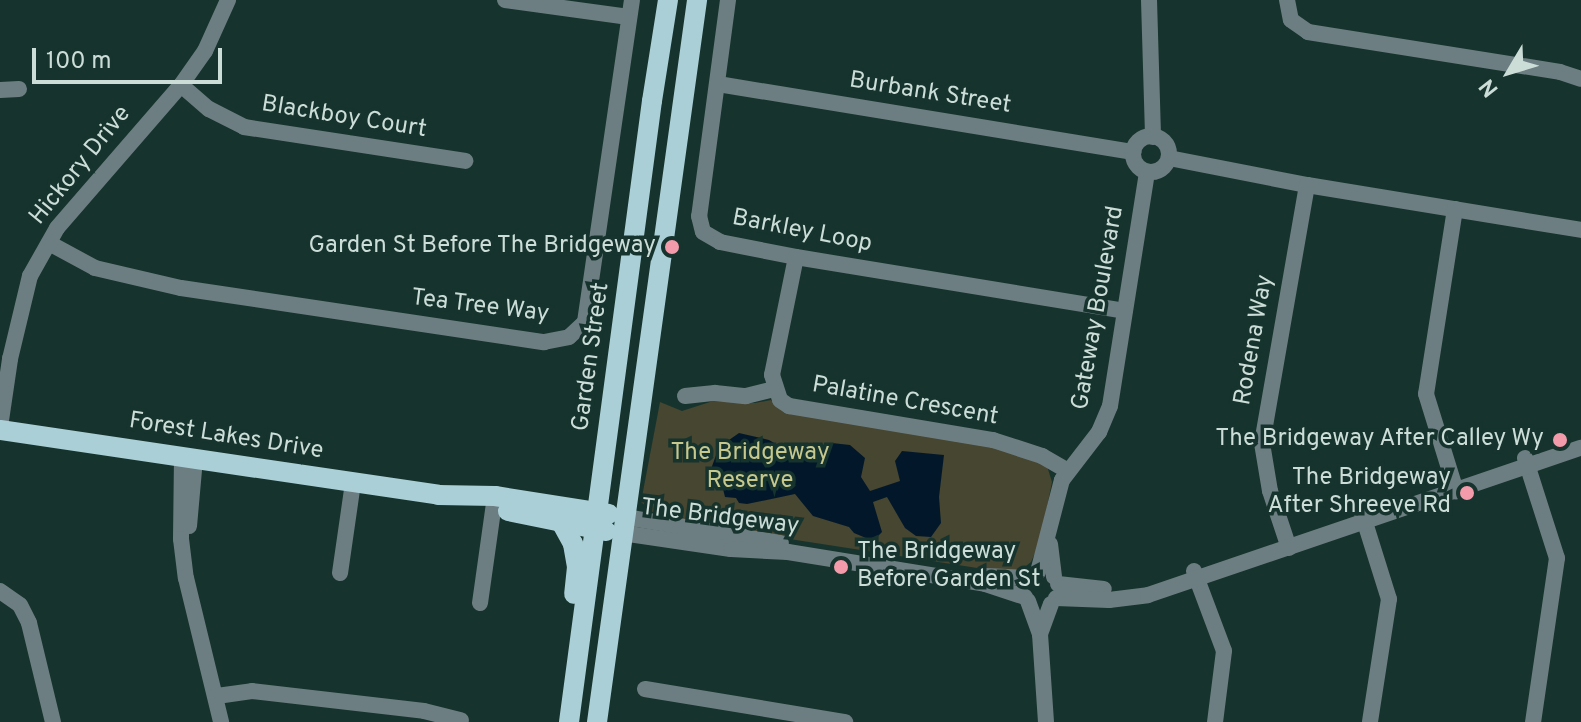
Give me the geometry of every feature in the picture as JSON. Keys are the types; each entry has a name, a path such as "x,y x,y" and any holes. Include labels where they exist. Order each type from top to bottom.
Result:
{"main road":[{"name":"Garden Street","path":"569,722 649,116 668,0"},
{"path":"597,722 697,0"},
{"name":"Forest Lakes Drive","path":"0,428 494,503 561,522 597,521"},
{"path":"542,503 574,499 602,480"},
{"name":"Forest Lakes Drive","path":"494,503 542,503 597,521"},
{"name":"The Bridgeway","path":"597,521 624,525"},
{"path":"561,522 573,544 577,567 565,659 572,684"}],"street":[{"name":"Hickory Drive","path":"0,428 23,297 49,243 97,179 181,85 205,51 228,0"},
{"path":"505,0 630,8"},
{"name":"Barkley Loop","path":"728,0 699,216 703,232 720,242 796,257 1125,311"},
{"path":"1287,0 1291,20 1308,32 1560,72 1581,79"},
{"path":"1145,1 1153,137"},
{"name":"Tea Tree Way","path":"49,243 95,268 181,288 544,342 569,337 585,322 630,8"},
{"name":"Burbank Street","path":"718,84 1133,152"},
{"name":"Blackboy Court","path":"181,85 209,109 244,127 465,161"},
{"path":"0,90 19,89"},
{"path":"1153,137 1164,143 1169,158 1162,168 1147,172 1137,165 1133,152 1139,141 1153,137"},
{"path":"1169,158 1307,185 1581,230"},
{"name":"Gateway Boulevard","path":"1046,722 1040,634 1047,586 1049,534 1056,498 1068,471 1099,432 1110,406 1147,172"},
{"name":"Rodena Way","path":"1287,543 1270,491 1262,443 1307,185"},
{"path":"1454,486 1426,394 1455,209"},
{"path":"685,396 715,393 746,396 774,389 772,375 796,257"},
{"name":"Palatine Crescent","path":"774,389 789,406 993,440 1042,456 1068,471"},
{"name":"The Bridgeway","path":"1527,462 1581,438"},
{"name":"The Bridgeway","path":"624,525 1047,586 1138,588 1195,575 1454,486 1581,448"},
{"path":"189,458 181,539 189,593 221,722"},
{"path":"1527,462 1557,558 1533,722"},
{"path":"340,573 353,483"},
{"path":"480,603 494,503"},
{"path":"1364,518 1389,599 1370,722"},
{"name":"The Bridgeway","path":"624,525 731,549 788,552 985,584 1039,606 1047,586"},
{"path":"1195,575 1224,651 1215,722"},
{"path":"1027,599 1047,586"},
{"path":"0,591 20,605 29,623 53,722"},
{"name":"Gateway Boulevard","path":"1027,599 1040,634"},
{"path":"645,689 845,722"},
{"path":"217,696 252,691 424,711 461,720"}],"green space":[{"name":"The Bridgeway Reserve","path":"771,400 777,407 989,445 1047,466 1052,482 1040,542 1031,562 1016,574 661,519 641,502 660,402 682,411 713,401 755,403"}],"water":[{"path":"739,433 769,440 802,459 832,443 850,445 865,458 861,477 870,491 900,481 895,461 902,451 944,455 939,497 941,523 931,537 916,536 905,528 887,497 873,502 882,532 873,541 854,533 849,527 813,516 795,494 747,504 725,497 723,489 714,483 711,469 719,447"}],"place":[{"name":"Garden St Before The Bridgeway","path":"672,247"},
{"name":"The Bridgeway After Calley Wy","path":"1560,440"},
{"name":"The Bridgeway After Shreeve Rd","path":"1467,493"},
{"name":"The Bridgeway Before Garden St","path":"841,567"}]}
